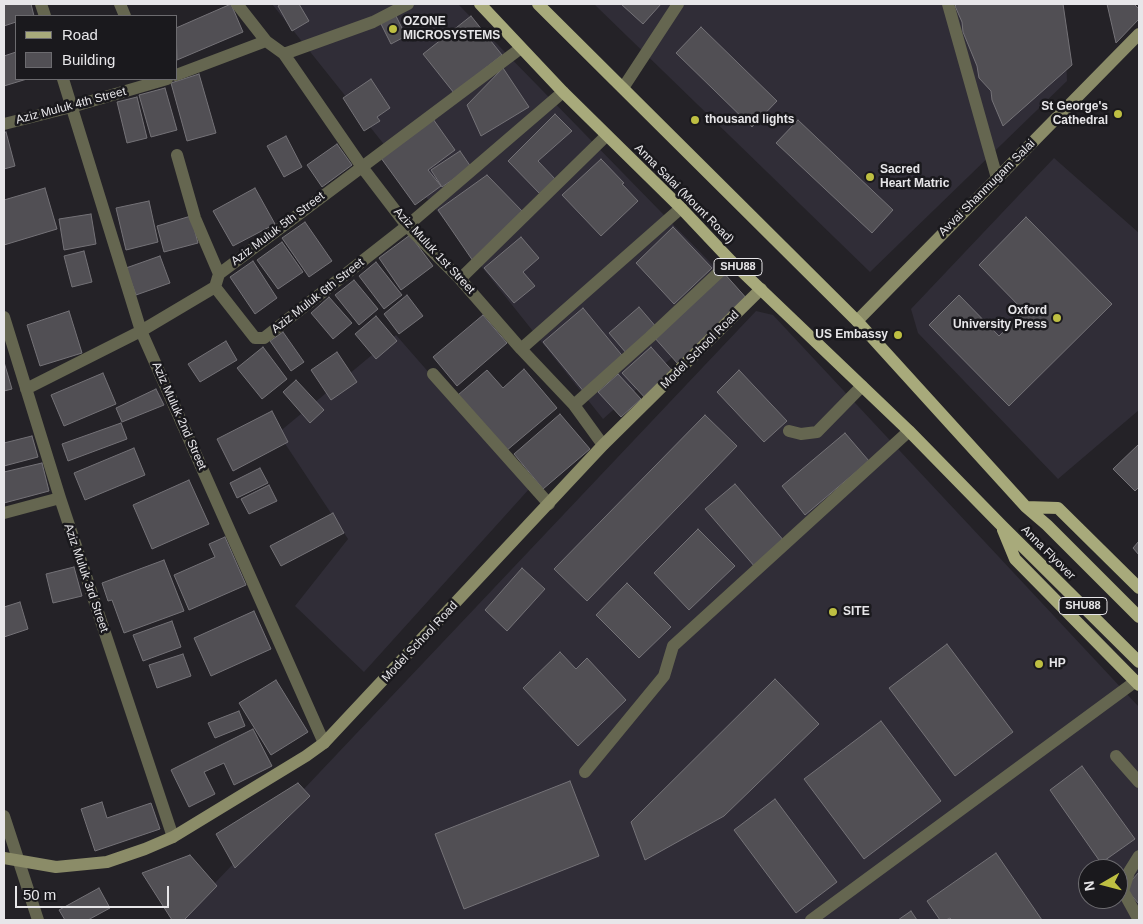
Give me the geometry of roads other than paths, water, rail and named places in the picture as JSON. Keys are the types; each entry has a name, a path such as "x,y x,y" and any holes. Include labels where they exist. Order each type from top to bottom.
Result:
{"main road":[{"name":"Anna Salai (Mount Road)","path":"480,4 606,136 681,208 731,261 909,431 1002,526"},
{"name":"SHU88","path":"538,4 857,321 1026,507"},
{"name":"Anna Flyover","path":"1026,507 1047,525 1139,617"},
{"path":"1026,507 1058,508 1139,588"},
{"name":"Anna Flyover","path":"1002,526 1139,662"},
{"path":"1002,526 1016,559 1137,683"}],"street":[{"name":"Aziz Muluk 1st Street","path":"237,4 266,41 284,54 362,168 407,226 460,279 521,349 574,405 603,445"},
{"path":"284,54 373,22 408,4"},
{"path":"623,88 678,4"},
{"path":"948,4 997,178"},
{"name":"Avvai Shanmugam Salai","path":"857,321 1139,34"},
{"path":"178,74 266,41"},
{"name":"Aziz Muluk 5th Street","path":"215,288 218,274 521,48"},
{"name":"Aziz Muluk 2nd Street","path":"62,80 141,331 324,743"},
{"name":"Aziz Muluk 4th Street","path":"4,124 71,107 150,82"},
{"path":"407,226 563,92"},
{"path":"460,279 606,136"},
{"path":"177,155 195,218 218,274"},
{"path":"521,349 681,208"},
{"name":"Aziz Muluk 6th Street","path":"215,288 255,338 264,338 407,226"},
{"path":"574,405 731,261"},
{"path":"26,389 141,331 215,288"},
{"name":"Model School Road","path":"4,858 56,867 107,862 173,837 306,756 324,743 603,445 762,289"},
{"name":"Aziz Muluk 3rd Street","path":"4,317 60,498 173,837"},
{"path":"433,374 549,504"},
{"path":"789,431 801,434 817,432 862,386"},
{"path":"584,772 664,676 673,646 909,431"},
{"path":"4,513 60,498"},
{"path":"811,920 1137,683"},
{"path":"1116,756 1139,782"},
{"path":"4,816 38,920"},
{"path":"1139,856 1129,872 1123,891 1139,920"}],"place":[{"name":"OZONE MICROSYSTEMS","path":"393,29"},
{"name":"St George's Cathedral","path":"1118,114"},
{"name":"thousand lights","path":"695,120"},
{"name":"Sacred Heart Matric","path":"870,177"},
{"name":"Oxford University Press","path":"1057,318"},
{"name":"US Embassy","path":"898,335"},
{"name":"SITE","path":"833,612"},
{"name":"HP","path":"1039,664"}]}
